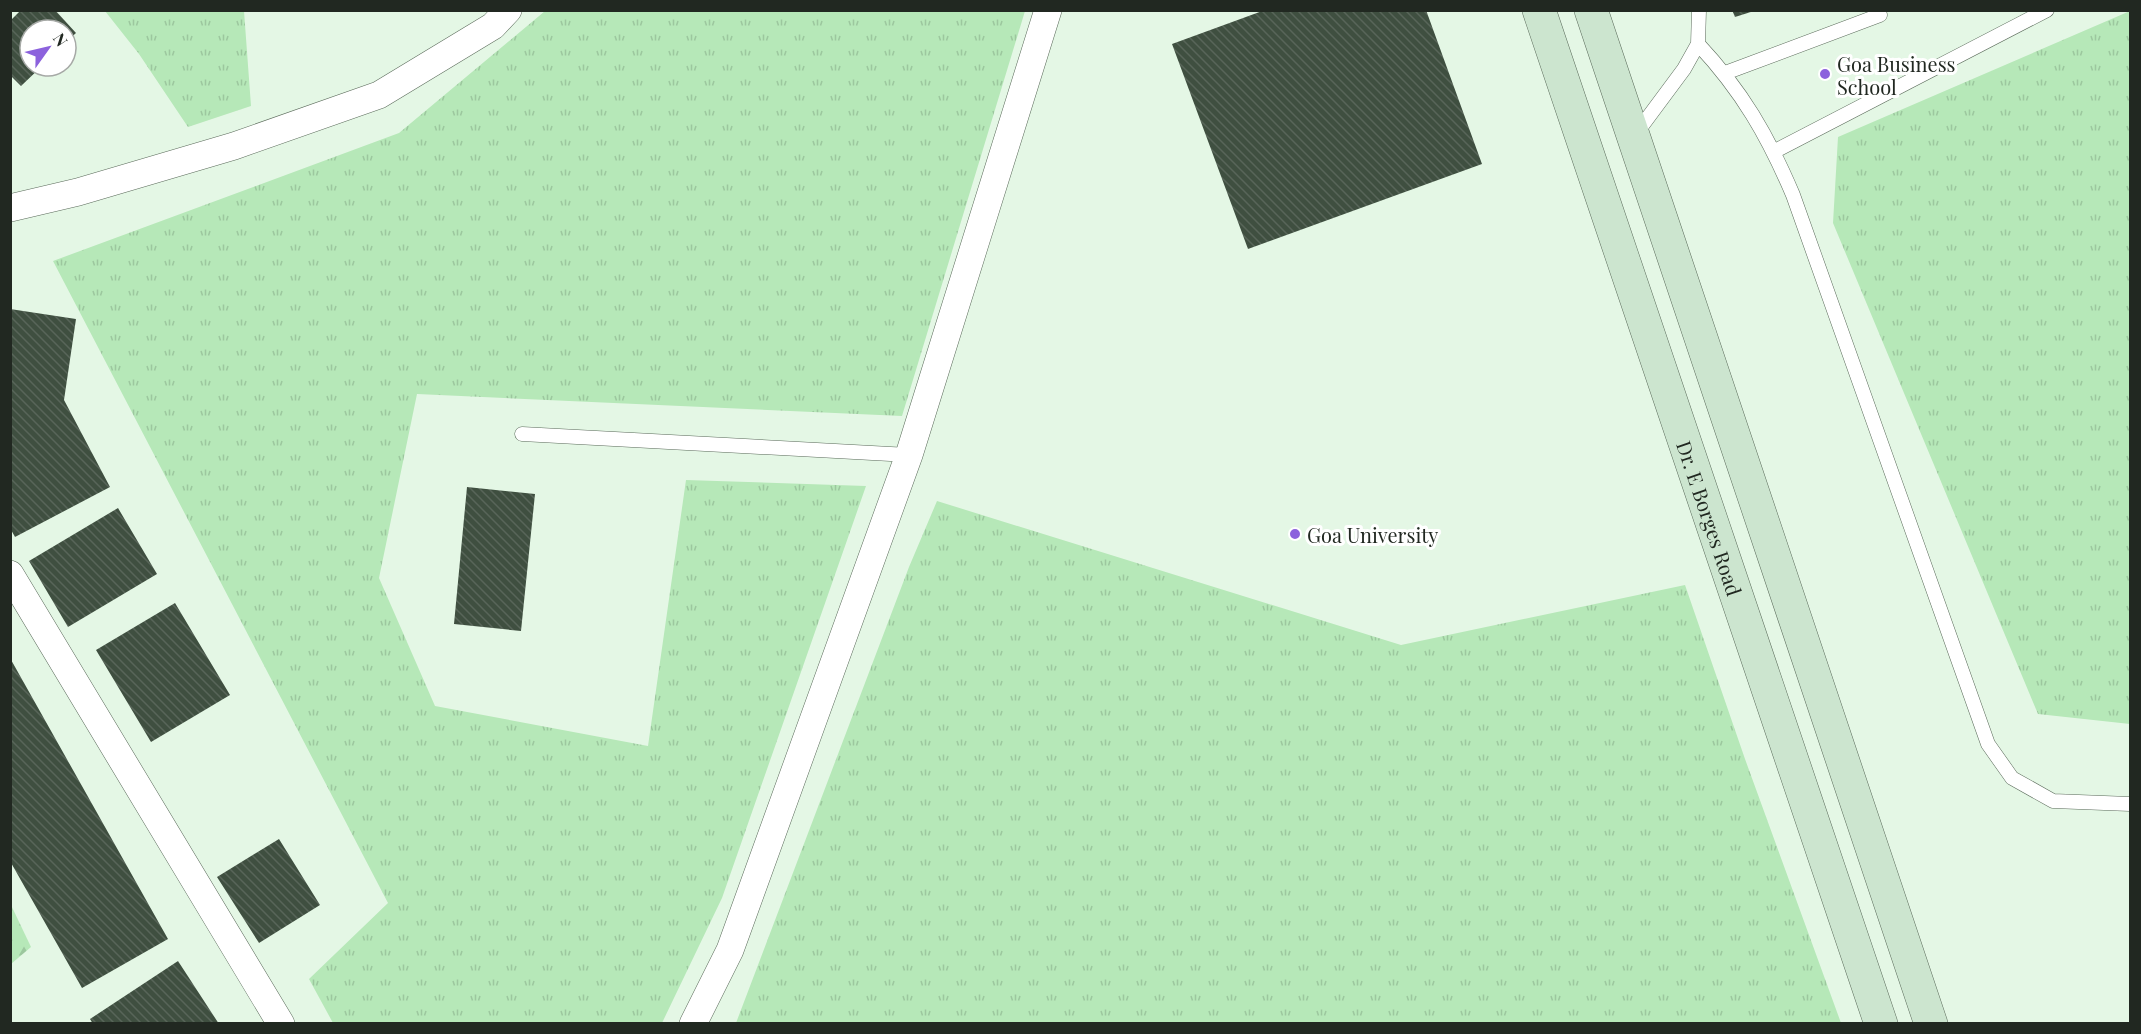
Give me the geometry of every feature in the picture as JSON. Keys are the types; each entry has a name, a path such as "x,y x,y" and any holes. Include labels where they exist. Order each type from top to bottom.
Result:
{"main road":[{"name":"Dr. E Borges Road","path":"1539,10 1881,1023"},
{"path":"1591,10 1931,1023"}],"street":[{"path":"10,208 78,192 234,146 379,95 493,26 508,10"},
{"path":"693,1023 730,950 909,455 1048,10"},
{"path":"10,574 282,1023"}],"lane":[{"path":"1634,137 1684,69 1698,44 1699,10"},
{"path":"1774,151 2047,10"},
{"path":"1725,72 1880,15"},
{"path":"1698,44 1725,72 1750,108 1774,151 1797,207 1988,744 2012,778 2052,801 2130,804"},
{"path":"522,434 909,455"}],"green space":[{"path":"105,11 244,11 251,106 188,127 139,54"},
{"path":"545,11 1025,11 902,416 417,394 379,578 435,706 648,746 686,480 866,486 722,898 662,1023 333,1023 309,979 388,903 53,261 399,133"},
{"path":"2130,11 2130,724 2038,714 1833,223 1838,137"},
{"path":"937,501 1401,645 1685,585 1745,759 1841,1023 736,1023 909,567"},
{"path":"11,905 31,947 10,964"}],"building":[{"path":"21,10 55,10 62,18 18,18 18,78 29,78 21,86 10,75 10,21"},
{"path":"1265,10 1426,10 1482,164 1248,249 1172,44"},
{"path":"1732,10 1754,10 1754,11 1735,17"},
{"path":"10,309 76,319 64,400 110,487 15,537 10,528"},
{"path":"467,487 535,494 521,631 454,624"},
{"path":"118,508 157,574 68,627 29,561"},
{"path":"175,603 230,695 151,742 96,650"},
{"path":"10,658 168,939 82,988 10,861"},
{"path":"279,839 320,905 259,943 217,877"},
{"path":"178,961 219,1024 93,1024 90,1019"}],"place":[{"name":"Goa Business School","path":"1825,74"},
{"name":"Goa University","path":"1295,534"}]}
